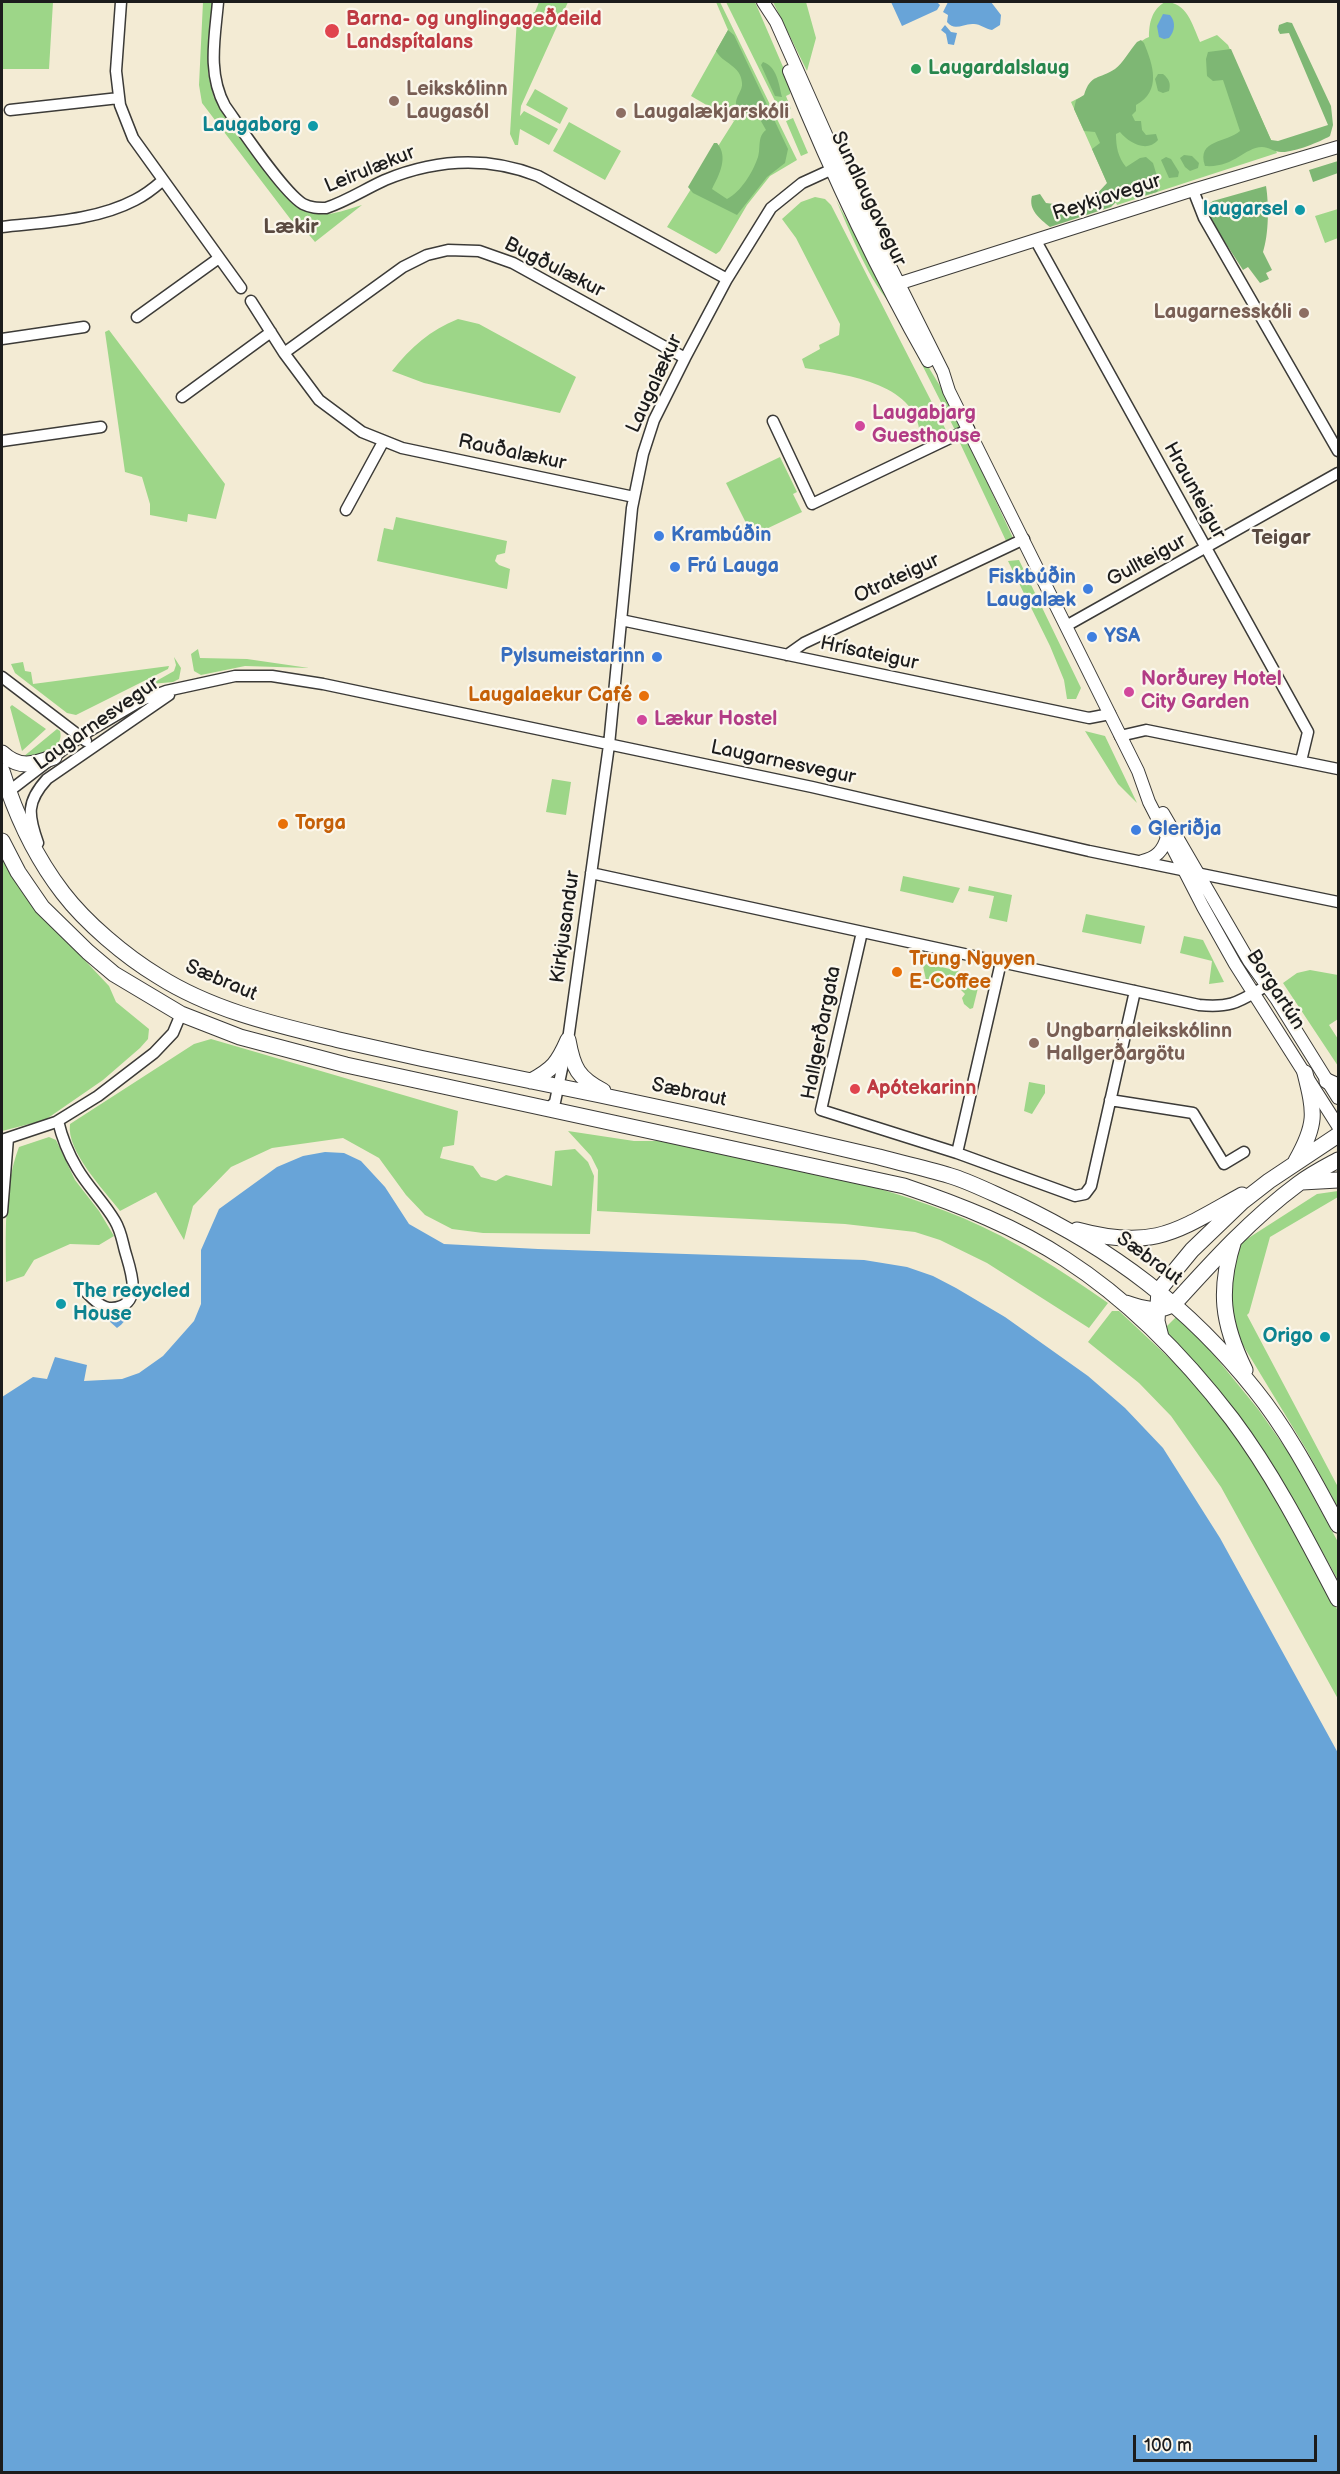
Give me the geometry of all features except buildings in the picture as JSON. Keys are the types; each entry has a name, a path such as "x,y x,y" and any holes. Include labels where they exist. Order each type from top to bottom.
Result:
{"main road":[{"path":"2,753 10,761 23,766 54,757"},
{"name":"Sæbraut","path":"2,771 5,795 63,894 109,940 160,978 197,997 228,1010 302,1031 858,1152 955,1178 1064,1226 1109,1254 1159,1290 1220,1348 1256,1391 1291,1441 1338,1525"},
{"path":"2,841 18,872 42,907 88,952 122,979 181,1014 272,1047 346,1065 914,1189 952,1202 1006,1227 1065,1259 1121,1301 1162,1340 1232,1419 1287,1505 1338,1599"},
{"path":"531,1081 550,1070 558,1062 568,1040"},
{"path":"568,1040 571,1057 579,1076 619,1100"},
{"path":"1295,1164 1308,1139 1313,1118 1312,1101 1305,1073"},
{"path":"1162,1340 1158,1330 1159,1290 1192,1250 1242,1202 1338,1135"},
{"path":"1121,1301 1139,1308 1157,1310 1174,1304 1234,1239 1299,1183 1338,1160"},
{"path":"1299,1183 1338,1180"},
{"path":"1064,1226 1124,1239 1161,1236 1187,1225 1269,1181"},
{"path":"1234,1239 1227,1261 1223,1308 1234,1346 1256,1391"}],"street":[{"path":"121,2 116,71 119,98 133,138 162,182 241,288"},
{"name":"Leirulækur","path":"218,2 214,58 214,76 218,93 225,106 274,172 301,203 311,208 326,208 397,175 431,165 474,161 495,163 515,167 538,176 727,279"},
{"name":"Sundlaugavegur","path":"763,2 776,22 835,168 893,285 943,372 950,391 1138,771 1145,795 1186,871"},
{"path":"10,110 119,98"},
{"name":"Reykjavegur","path":"893,285 1193,190 1338,147"},
{"name":"Laugalækur","path":"609,745 634,497 643,454 654,420 727,279 771,208 802,183 835,168"},
{"path":"2,227 75,219 109,211 135,200 162,182"},
{"path":"1193,190 1210,230 1338,451"},
{"name":"Hraunteigur","path":"1036,241 1308,732 1301,761"},
{"name":"Bugðulækur","path":"284,353 403,267 427,255 448,250 479,251 513,263 685,358"},
{"path":"137,316 219,258"},
{"name":"Rauðalækur","path":"251,301 284,353 319,400 362,432 383,442 634,497"},
{"path":"2,339 84,327"},
{"path":"182,396 271,332"},
{"path":"773,421 812,504 969,429"},
{"path":"2,441 101,427"},
{"path":"346,510 383,442"},
{"name":"Gullteigur","path":"1066,626 1338,473"},
{"name":"Otrateigur","path":"787,655 804,643 1024,539"},
{"name":"Hrísateigur","path":"621,620 1089,718 1110,714"},
{"name":"Laugarnesvegur","path":"5,795 81,736 142,700 183,686 235,676 272,676 322,684 812,787 1186,871 1338,902"},
{"path":"2,677 81,736 92,747"},
{"name":"Laugarnesvegur","path":"44,863 32,825 30,810 32,800 47,779 149,707 183,686"},
{"path":"1120,736 1146,730 1338,769"},
{"name":"Kirkjusandur","path":"549,1109 555,1102 568,1040 609,745"},
{"name":"Sundlaugavegur","path":"1138,771 1199,873"},
{"path":"1142,861 1156,856 1163,848 1167,837"},
{"name":"Borgartún","path":"1186,871 1203,907 1254,993 1338,1126"},
{"path":"591,873 1135,991 1219,1007 1233,1005 1266,986"},
{"name":"Borgartún","path":"1199,873 1223,918 1266,986 1333,1083 1338,1098"},
{"name":"Hallgerðargata","path":"862,932 821,1110 957,1153 1075,1196 1082,1195 1091,1186 1135,991"},
{"path":"957,1153 1001,962"},
{"path":"2,1212 5,1139 58,1121 98,1096 154,1053 173,1033 181,1014"},
{"path":"1110,1100 1193,1113 1224,1164 1244,1152"},
{"path":"58,1121 62,1138 76,1167 117,1223 135,1284 129,1298 124,1303 109,1308 101,1305 86,1292"}],"green space":[{"path":"2,2 53,2 49,69 2,69"},
{"path":"203,2 213,2 208,73 214,98 289,200 307,211 324,214 362,205 315,242 305,230 301,233 202,103 199,85"},
{"path":"539,2 568,2 521,106 520,116 524,111 558,129 549,145 520,129 518,145 515,145 510,134 517,18 535,12"},
{"path":"716,2 720,2 797,160 770,176 747,205 716,254 667,227 734,121 691,96 728,30"},
{"path":"726,2 755,2 790,83 790,94 786,96 791,109 781,112"},
{"path":"773,2 806,2 816,38 807,71"},
{"path":"1165,2 1184,10 1200,42 1217,35 1228,45 1277,153 1117,205 1071,102 1099,88 1113,76 1132,49 1149,37 1152,17 1157,8"},
{"path":"1292,23 1331,106 1333,125 1330,136 1306,147 1286,152 1264,147 1255,148 1223,164 1205,166 1203,157 1209,146 1240,131 1223,80 1213,81 1207,76 1208,52 1231,49 1271,140 1278,141 1328,125 1289,33 1280,34 1278,30 1279,25"},
{"path":"728,30 734,35 788,149 785,163 767,177 737,215 693,193 688,187 714,143 717,143 721,148 723,160 712,189 727,199 732,196 742,187 753,169 758,157 761,136 766,130 757,114 745,113 736,105 742,86 741,77 735,68 716,51"},
{"path":"1141,40 1150,60 1153,77 1149,92 1136,105 1136,111 1132,115 1135,121 1141,121 1142,130 1146,135 1156,134 1158,140 1149,146 1138,145 1128,140 1120,132 1116,134 1116,143 1119,156 1126,167 1146,157 1153,163 1160,186 1157,192 1146,195 1131,193 1121,197 1111,207 1050,227 1033,210 1032,196 1040,194 1046,203 1054,204 1059,210 1094,197 1107,183 1092,149 1100,143 1095,132 1084,131 1074,109 1076,100 1084,95 1093,80 1118,66"},
{"path":"763,62 768,64 774,72 782,97 775,96 761,65"},
{"path":"1158,74 1163,74 1168,79 1169,91 1163,93 1158,91 1155,79"},
{"path":"535,89 568,108 560,124 526,105"},
{"path":"793,118 808,153 801,156 786,121"},
{"path":"569,122 621,151 605,180 553,151"},
{"path":"1184,155 1192,156 1199,163 1198,168 1190,171 1185,167 1180,158"},
{"path":"1166,157 1171,159 1179,172 1178,177 1169,178 1161,160"},
{"path":"1338,161 1338,173 1313,182 1309,170"},
{"path":"1266,186 1268,219 1263,252 1272,270 1266,273 1269,279 1260,283 1248,267 1243,270 1203,208 1213,201"},
{"path":"815,197 825,199 831,205 949,436 931,446 920,440 917,421 909,406 895,394 879,385 860,379 805,368 802,359 820,349 819,345 839,335 840,324 796,238 782,219 801,202"},
{"path":"836,200 894,307 869,272"},
{"path":"1338,209 1338,238 1325,243 1315,216"},
{"path":"898,317 940,386 960,426 956,432"},
{"path":"458,319 479,324 576,377 560,413 424,383 392,371 422,340"},
{"path":"109,330 225,484 216,519 188,514 187,522 150,515 150,504 142,477 125,472 105,332"},
{"path":"966,437 1013,538 1007,543 959,441"},
{"path":"780,457 797,492 793,494 802,512 758,531 751,523 747,525 726,483"},
{"path":"396,517 507,541 505,553 497,555 495,561 510,569 507,589 377,561 384,528 393,530"},
{"path":"1019,560 1081,688 1076,699 1067,699 1064,680 1050,646 1008,561"},
{"path":"198,649 200,658 247,659 309,668 245,666 201,675 194,671 191,654"},
{"path":"174,657 181,668 179,679 173,682 151,684 174,671 176,665"},
{"path":"23,662 25,671 31,672 33,684 169,666 168,669 76,715 67,713 15,673 11,664"},
{"path":"12,705 46,729 22,751 10,707"},
{"path":"57,729 61,736 54,748 35,759 23,757"},
{"path":"1085,731 1105,736 1137,803 1118,784"},
{"path":"552,779 571,782 566,815 546,812"},
{"path":"2,853 47,920 109,986 116,1002 149,1029 148,1039 140,1048 103,1080 45,1120 2,1131"},
{"path":"903,876 960,888 953,903 900,891"},
{"path":"969,886 1012,895 1007,922 989,918 994,896 968,891"},
{"path":"1086,914 1145,926 1141,944 1082,932"},
{"path":"1184,936 1203,940 1224,982 1209,984 1212,961 1180,953"},
{"path":"927,964 969,973 971,976 943,986 941,982 933,983 926,980 923,966"},
{"path":"1310,970 1338,975 1338,1019 1329,1025 1338,1039 1338,1066 1283,983 1297,973"},
{"path":"975,985 978,988 973,1008 970,1009 964,1004 962,998 965,994 961,990"},
{"path":"211,1039 458,1111 454,1145 443,1147 440,1158 473,1166 481,1177 496,1181 506,1175 552,1186 555,1151 575,1149 588,1162 594,1176 590,1234 483,1233 452,1229 425,1215 406,1195 379,1158 343,1138 272,1148 231,1167 193,1206 184,1240 156,1192 120,1211 80,1158 70,1135 70,1124 194,1044"},
{"path":"1029,1082 1045,1085 1045,1093 1032,1114 1024,1111"},
{"path":"568,1131 634,1141 669,1141 855,1182 928,1204 1020,1246 1108,1303 1089,1328 987,1263 940,1240 915,1232 845,1224 597,1211 598,1170 591,1156"},
{"path":"49,1137 56,1140 75,1180 99,1211 114,1236 99,1245 70,1244 34,1260 24,1276 6,1282 6,1213 14,1163 19,1147"},
{"path":"1338,1191 1338,1197 1270,1237 1247,1315 1338,1487 1338,1508 1306,1449 1238,1337 1230,1303 1236,1246 1317,1194"},
{"path":"1112,1311 1119,1311 1181,1369 1224,1419 1259,1470 1291,1523 1338,1611 1338,1699 1221,1487 1171,1416 1139,1383 1088,1342"},
{"path":"1176,1317 1209,1349 1258,1409 1291,1456 1338,1542 1338,1580 1286,1487 1245,1425 1168,1335 1166,1327"}],"water":[{"path":"891,2 937,2 940,5 937,10 902,26"},
{"path":"948,2 991,2 1001,15 1000,25 992,30 974,24 956,27 950,25 947,22 948,15 943,12"},
{"path":"1163,14 1170,15 1174,24 1169,38 1164,39 1159,37 1157,26"},
{"path":"945,25 951,32 957,33 954,45 948,44 946,34 941,30"},
{"path":"325,1152 344,1153 361,1161 385,1187 409,1224 444,1244 864,1260 907,1267 933,1276 1005,1317 1088,1376 1125,1408 1163,1448 1220,1538 1338,1753 1338,2472 2,2472 2,1397 33,1377 47,1379 55,1357 87,1365 84,1381 122,1379 139,1373 163,1356 194,1321 201,1304 201,1250 219,1209 277,1167 303,1156"},
{"path":"130,1307 131,1313 117,1328 108,1320 115,1313 124,1314"}],"place":[{"name":"Barna- og unglingageðdeild Landspítalans","path":"332,31"},
{"name":"Laugardalslaug","path":"916,69"},
{"name":"Leikskólinn Laugasól","path":"394,101"},
{"name":"Laugalækjarskóli","path":"621,113"},
{"name":"Laugaborg","path":"313,126"},
{"name":"laugarsel","path":"1300,210"},
{"name":"Laugarnesskóli","path":"1304,313"},
{"name":"Laugabjarg Guesthouse","path":"860,426"},
{"name":"Krambúðin","path":"659,536"},
{"name":"Frú Lauga","path":"675,567"},
{"name":"Fiskbúðin Laugalæk","path":"1088,589"},
{"name":"YSA","path":"1092,637"},
{"name":"Pylsumeistarinn","path":"657,657"},
{"name":"Norðurey Hotel City Garden","path":"1129,692"},
{"name":"Laugalaekur Café","path":"644,696"},
{"name":"Lækur Hostel","path":"642,720"},
{"name":"Torga","path":"283,824"},
{"name":"Gleriðja","path":"1136,830"},
{"name":"Trung Nguyen E-Coffee","path":"897,972"},
{"name":"Ungbarnaleikskólinn Hallgerðargötu","path":"1034,1043"},
{"name":"Apótekarinn","path":"855,1089"},
{"name":"The recycled House","path":"61,1304"},
{"name":"Origo","path":"1325,1337"}],"district":[{"name":"Lækir","path":"291,228"},
{"name":"Teigar","path":"1281,539"}]}
